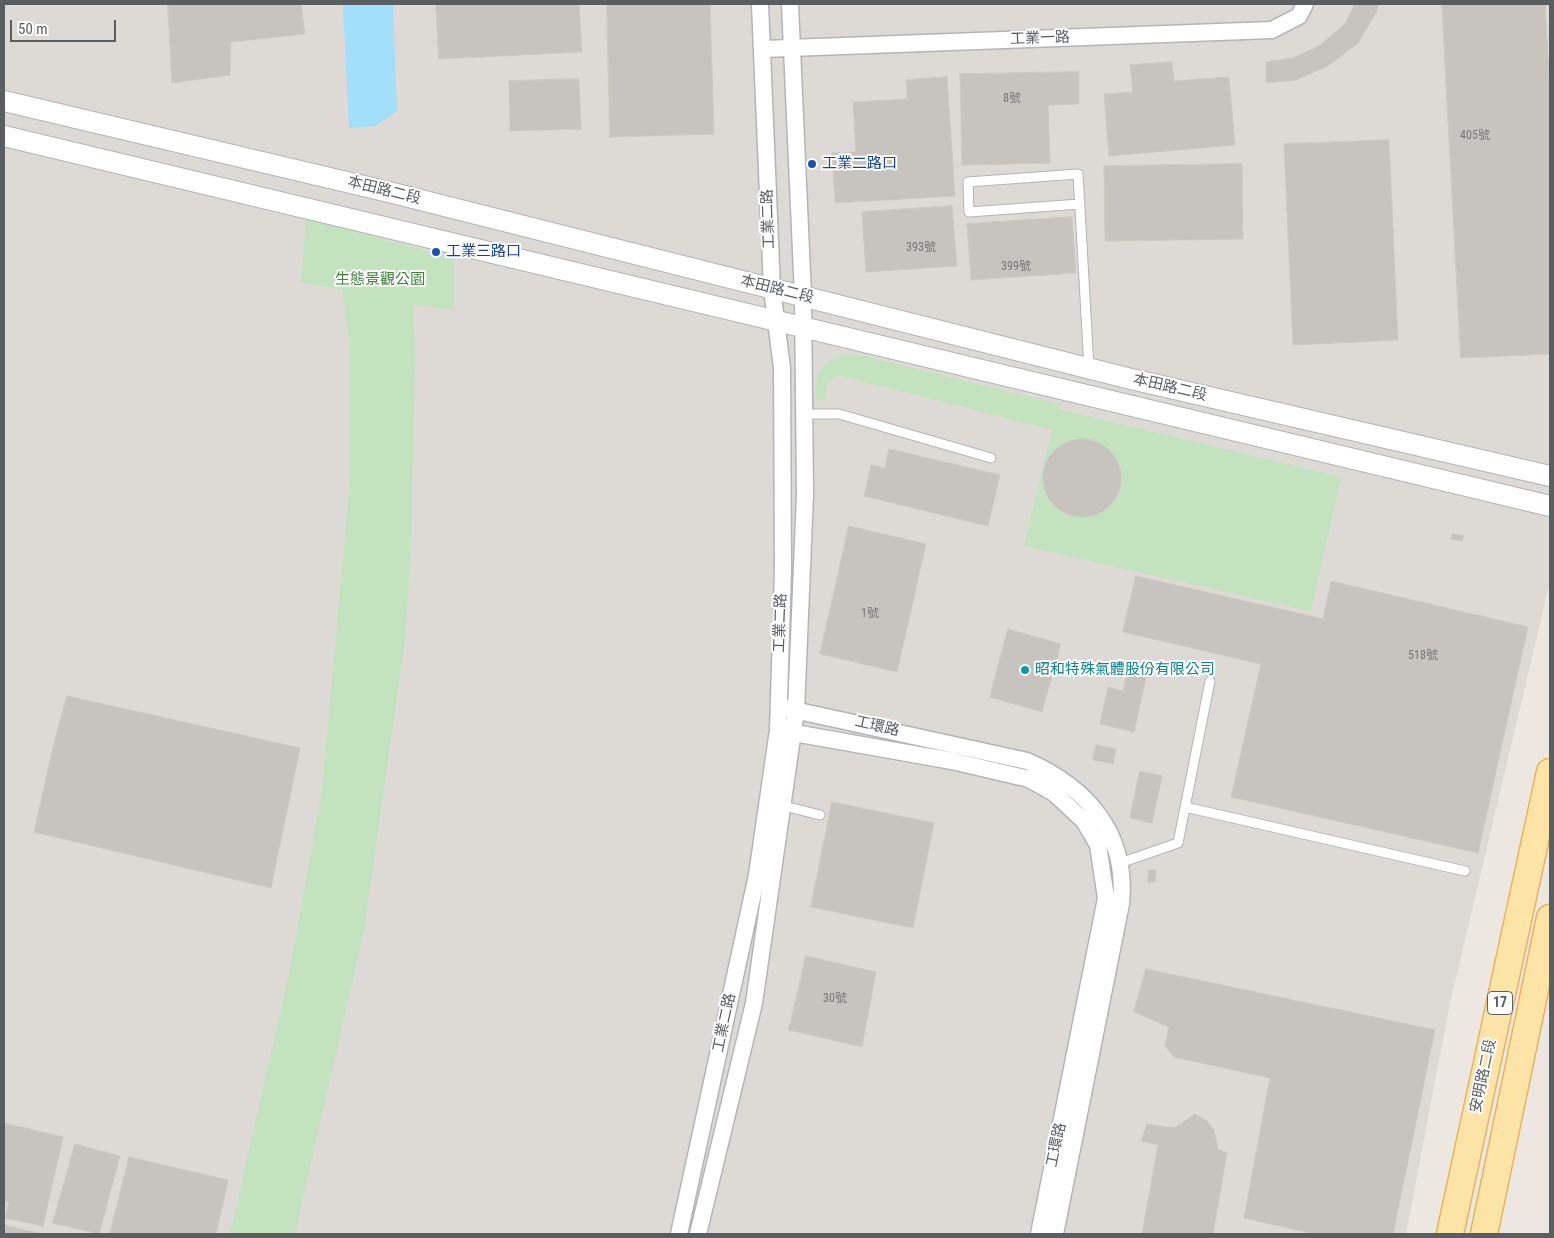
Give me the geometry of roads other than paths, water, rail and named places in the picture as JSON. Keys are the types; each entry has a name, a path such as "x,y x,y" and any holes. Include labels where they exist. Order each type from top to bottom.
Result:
{"main road":[{"name":"安明路二段","path":"1450,1234 1550,772"},
{"name":"17","path":"1484,1234 1550,918"}],"street":[{"name":"工業二路","path":"760,4 772,289 782,368 783,564 779,706 786,731"},
{"name":"工業二路","path":"698,1234 754,1003 775,804 786,731 796,710 805,495 803,328 790,4"},
{"name":"工業一路","path":"763,49 1272,30 1298,16 1305,4"},
{"name":"本田路二段","path":"4,101 393,193 1089,369 1550,476"},
{"name":"本田路二段","path":"4,136 1550,506"},
{"path":"783,564 802,566"},
{"name":"工環路","path":"779,706 972,757 1029,779 1054,793 1084,821 1098,845 1103,866 1106,898 1084,1050 1058,1180 1039,1234"},
{"name":"工環路","path":"786,731 972,757 1026,761 1050,771 1072,785 1089,802 1114,841 1123,882 1121,904 1084,1050"},
{"name":"工業二路","path":"679,1234 757,875 775,804"},
{"path":"1103,866 1120,863"},
{"path":"721,1042 743,1048"},
{"path":"696,1157 715,1162"},
{"name":"工環路","path":"1056,1234 1058,1180"}],"lane":[{"path":"1080,204 969,212 968,182 1078,174 1080,204 1089,369"},
{"path":"804,414 839,414 991,458"},
{"path":"1120,863 1178,843 1210,681"},
{"path":"775,804 820,814"},
{"path":"1185,807 1465,871"}],"water":[{"path":"343,4 393,4 397,111 375,126 349,128"}],"place":[{"name":"工業二路口","path":"812,164"},
{"name":"工業三路口","path":"436,252"},
{"name":"昭和特殊氣體股份有限公司","path":"1025,670"}],"park label":[{"name":"生態景觀公園","path":"380,280"}]}
